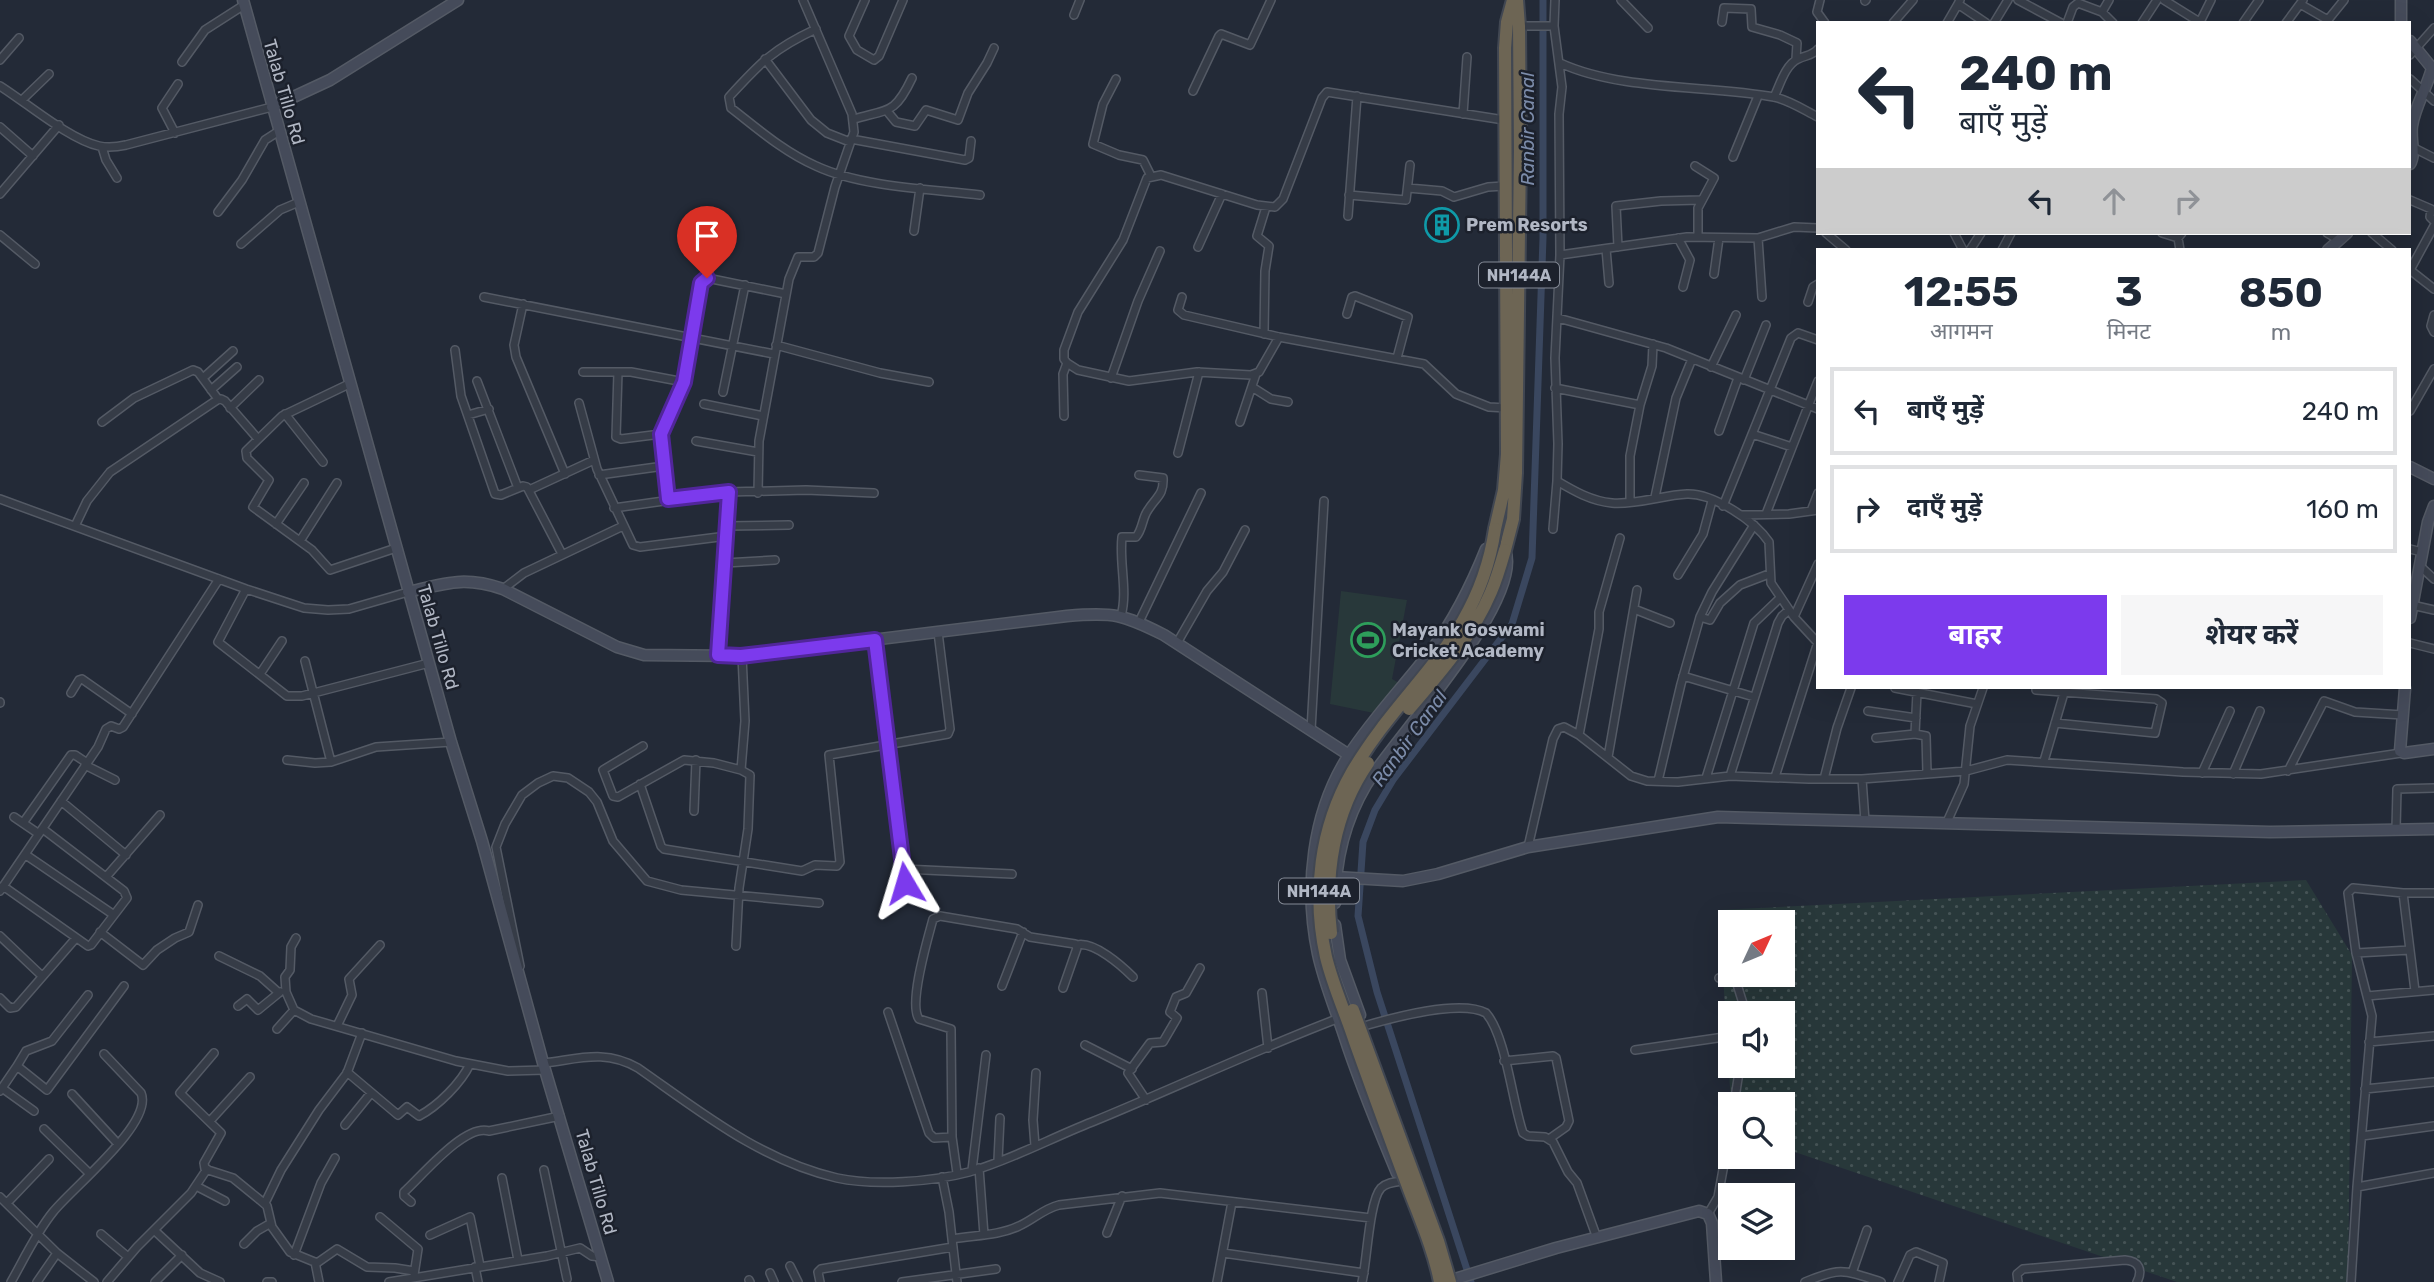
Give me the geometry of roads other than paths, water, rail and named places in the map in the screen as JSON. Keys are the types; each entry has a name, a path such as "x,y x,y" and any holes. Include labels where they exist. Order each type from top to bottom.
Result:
{"highway":[{"name":"NH144A","path":"1454,1281 1336,961 1329,922 1329,873 1345,807 1363,769 1464,641 1492,591 1513,519 1519,307 1519,26 1515,0"},
{"path":"1495,529 1506,474 1504,120 1506,32 1515,0"},
{"name":"NH144A","path":"1441,1282 1432,1250 1367,1077 1327,958 1321,921 1319,881 1325,842 1339,797 1363,755 1454,638 1482,585 1495,529"}],"street":[{"path":"102,150 272,107 337,76 458,0"},
{"path":"758,493 758,452 786,293 796,259 800,256 814,257 818,253 851,141 854,119 804,2 814,0"},
{"path":"865,0 849,36 857,50 874,60 879,56 903,0"},
{"path":"1074,15 1080,0"},
{"path":"1193,91 1219,36 1223,34 1250,45 1271,0"},
{"path":"1553,529 1558,444 1555,388 1560,256 1559,114 1562,87 1560,63 1551,26 1555,0"},
{"path":"1621,0 1648,29"},
{"path":"1820,0 1817,12 1824,21"},
{"path":"1896,21 1913,0"},
{"path":"1995,21 2008,0"},
{"path":"2018,0 2060,21"},
{"path":"2102,12 2109,0"},
{"path":"2143,21 2157,0"},
{"path":"2164,0 2198,21"},
{"path":"2200,21 2211,0"},
{"path":"2245,21 2259,0"},
{"path":"2287,21 2301,2 2327,21 2344,0"},
{"path":"2401,0 2401,21"},
{"path":"1948,21 1959,2 1983,21"},
{"path":"182,62 205,30 243,3"},
{"name":"Talab Tillo Rd","path":"243,3 408,592 608,1282"},
{"path":"2065,21 2078,3 2102,12 2111,21"},
{"path":"1722,22 1725,8 1751,9 1752,27 1797,43 1796,60"},
{"path":"1519,26 1551,26"},
{"path":"2434,27 2412,48 2433,67 2412,123 2411,146 2434,159"},
{"path":"816,29 788,42 765,59 729,97 729,105 792,154 839,175 980,195"},
{"path":"0,60 19,38"},
{"path":"887,111 896,122 915,126 927,110 958,120 968,93 994,48"},
{"path":"1774,97 1788,68 1796,60 1816,51"},
{"path":"1463,114 1467,57"},
{"path":"765,59 818,127 851,141 965,160 970,156 971,141"},
{"path":"1560,63 1577,71 1605,77 1774,97 1816,116"},
{"path":"22,100 49,74"},
{"path":"854,119 887,111 899,102 912,78"},
{"path":"1115,79 1103,104 1093,144 1119,155 1143,160 1151,176"},
{"path":"2411,80 2434,101"},
{"path":"175,133 162,108 178,84"},
{"path":"0,86 102,150 117,178"},
{"path":"1063,416 1063,374 1067,363 1064,350 1077,312 1123,240 1143,185 1151,176 1161,175 1266,207 1276,207 1283,200 1325,94 1330,92 1504,120"},
{"path":"1348,216 1357,96"},
{"path":"1733,157 1758,96"},
{"path":"0,194 3,184 33,156 59,125"},
{"path":"0,127 33,156"},
{"path":"218,212 242,180 265,140 279,131"},
{"path":"1349,195 1405,201 1410,165"},
{"path":"1695,166 1714,177 1700,200 1698,237"},
{"path":"1408,188 1442,191 1454,197 1488,187 1504,186"},
{"path":"914,231 920,188"},
{"path":"1198,247 1222,194"},
{"path":"1618,247 1617,206 1700,200"},
{"path":"2411,200 2433,208 2430,217 2434,224 2411,268"},
{"path":"242,244 281,210 299,202"},
{"path":"1264,334 1265,271 1269,246 1257,236 1266,207"},
{"path":"1560,256 1678,238 1758,238 1794,227 1816,228"},
{"path":"0,235 35,264"},
{"path":"1828,235 1841,248"},
{"path":"2374,235 2390,248"},
{"path":"2330,248 2343,236"},
{"path":"1678,238 1690,260 1683,287"},
{"path":"1714,274 1719,238"},
{"path":"1758,238 1762,297"},
{"path":"1606,250 1609,284"},
{"path":"1111,378 1138,302 1160,251"},
{"path":"2411,271 2434,289"},
{"path":"668,499 661,434 684,382 701,283 705,278 786,293"},
{"path":"723,392 745,285"},
{"path":"1808,302 1816,285"},
{"path":"484,296 691,339 775,350 929,382"},
{"path":"1347,314 1352,297 1355,296 1408,317 1397,358"},
{"path":"1182,297 1178,310 1180,313 1264,334 1426,365 1456,394 1489,407 1507,408"},
{"path":"523,304 514,345 516,357 565,474"},
{"path":"1711,367 1736,316"},
{"path":"2434,316 2431,326 2434,332"},
{"path":"1558,318 1653,344 1816,408"},
{"path":"1719,431 1766,325"},
{"path":"1723,506 1793,335 1798,333 1816,339"},
{"path":"1240,422 1256,374 1279,337"},
{"path":"1630,502 1630,456 1640,405 1652,366 1653,344"},
{"path":"455,350 460,389 495,494 501,495 525,486 562,554"},
{"path":"203,378 233,352"},
{"path":"1655,498 1676,398 1692,359"},
{"path":"1067,363 1078,370 1136,382 1199,372 1256,374"},
{"path":"211,390 237,366"},
{"path":"2411,409 2434,369"},
{"path":"102,422 134,398 195,370 218,399 223,400 258,439"},
{"path":"583,372 639,373 684,382"},
{"path":"618,372 616,437 621,439 661,434"},
{"path":"1178,453 1199,372"},
{"path":"230,408 259,380"},
{"path":"477,381 519,488"},
{"path":"349,384 285,414 245,453 270,481 253,506 312,550 326,568 332,570 396,548"},
{"path":"1252,387 1271,399 1288,402"},
{"path":"1766,514 1816,387"},
{"path":"1555,388 1640,405"},
{"path":"75,526 87,501 110,472 218,399"},
{"path":"579,403 599,475 631,543 637,547 727,536"},
{"path":"704,404 764,416"},
{"path":"468,415 489,408"},
{"path":"285,414 323,462"},
{"path":"1752,434 1792,447"},
{"path":"696,441 758,452"},
{"path":"529,490 594,460"},
{"path":"599,475 664,466"},
{"path":"2411,468 2434,479"},
{"path":"1121,616 1125,602 1121,563 1122,537 1139,535 1147,512 1158,498 1164,482 1163,478 1158,476 1139,475"},
{"path":"1557,481 1580,494 1601,501 1630,502 1691,494 1742,514 1767,538 1770,545 1771,583 1791,613 1816,640"},
{"path":"276,524 304,482"},
{"path":"300,541 337,483"},
{"path":"614,508 729,492 807,490 874,493"},
{"path":"718,655 729,492"},
{"path":"1139,622 1201,493"},
{"path":"0,499 293,605 328,610 349,609 456,581 478,582 503,589 631,652 644,655 741,656 1109,613 1139,622 1177,643 1349,755"},
{"path":"1678,575 1703,534 1712,500"},
{"path":"1311,730 1324,501"},
{"path":"2411,612 2434,506"},
{"path":"1742,514 1815,511"},
{"path":"727,526 789,525"},
{"path":"1658,781 1700,617 1712,592 1754,525"},
{"path":"503,589 524,573 622,526"},
{"path":"1441,1282 1362,1088 1338,1019 1318,953 1312,872 1322,814 1331,789 1349,755 1432,649 1456,613 1495,529"},
{"path":"1177,643 1207,591 1223,572 1245,530"},
{"path":"1579,735 1599,629 1599,612 1620,538"},
{"path":"2411,549 2422,552"},
{"path":"1505,550 1509,558 1509,568 1479,630 1452,672 1365,786 1344,835 1338,950 1358,1010 1368,1025 1454,1281 1484,1269 1699,1211 1708,1214 1712,1223 1716,1282"},
{"path":"725,563 775,560"},
{"path":"2420,566 2434,579"},
{"path":"1730,776 1779,619 1791,613 1816,568"},
{"path":"1700,617 1712,619 1720,603 1740,585 1769,574"},
{"path":"14,817 41,831 127,895 89,946 1,888 26,855 41,831 61,801 98,747 107,728 111,726 121,729 132,714 219,579"},
{"path":"246,589 218,640 290,698 429,663"},
{"path":"1608,757 1637,590"},
{"path":"1706,778 1754,622 1780,598"},
{"path":"2412,605 2434,610"},
{"path":"1634,609 1670,623"},
{"path":"640,784 663,848 802,871 815,865 838,865 829,755 944,736 949,732 938,632"},
{"path":"260,674 282,640"},
{"path":"875,640 905,883"},
{"path":"2411,643 2434,649"},
{"path":"1775,777 1816,648"},
{"path":"741,656 745,721 741,770"},
{"path":"305,661 331,762"},
{"path":"1683,676 1755,697"},
{"path":"71,693 82,678 132,714"},
{"path":"1824,779 1851,689"},
{"path":"1900,689 1977,704"},
{"path":"1947,822 1961,795 1966,771 1968,734 1983,689"},
{"path":"2401,752 2399,746 2405,689"},
{"path":"2036,690 2162,702 2157,731 2153,734 2056,723"},
{"path":"1915,734 1917,692"},
{"path":"2044,761 2064,693"},
{"path":"2288,771 2322,701 2355,712 2403,715"},
{"path":"1868,711 1916,718"},
{"path":"2202,773 2230,711"},
{"path":"2234,774 2260,711"},
{"path":"1528,847 1555,733 1564,727 1579,735 1630,776 1647,781 1730,776 1861,779 1966,771 1995,761 2044,761 2234,774 2288,771 2401,752 2434,750"},
{"path":"1876,738 1915,734 1927,736 1927,773"},
{"path":"287,760 315,764 331,762 376,747 451,742"},
{"path":"643,746 603,772 615,797 678,762 696,760 741,770 748,773 752,779 740,878 736,946"},
{"path":"23,823 71,755 115,780"},
{"path":"694,811 696,760"},
{"path":"521,981 519,957 496,847 502,830 522,795 553,776 568,778 589,792 597,802 614,841 647,881 681,890 739,892 819,903"},
{"path":"1861,779 1865,821"},
{"path":"2396,828 2397,789 2434,788"},
{"path":"61,801 126,855"},
{"path":"106,877 160,815"},
{"path":"1340,877 1403,881 1438,874 1528,847 1718,817 2270,832 2434,829"},
{"path":"26,855 114,915"},
{"path":"903,869 1012,874"},
{"path":"2351,1282 2371,1016 2356,953 2348,901 2349,890 2434,892"},
{"path":"2403,893 2415,991"},
{"path":"100,932 143,965 157,950 189,932 198,905"},
{"path":"957,1173 952,1138 951,1029 919,1019 915,1011 919,978 933,919 940,916 1023,932 1029,936 1077,945 1085,944 1107,956 1133,977"},
{"path":"1002,986 1023,932"},
{"path":"0,936 42,976"},
{"path":"0,998 14,1009 76,938"},
{"path":"238,1006 247,999 258,1010 282,990 290,970 290,947 296,938"},
{"path":"337,1026 352,995 349,979 380,945"},
{"path":"1063,988 1077,945"},
{"path":"2356,953 2410,950"},
{"path":"219,956 282,990 293,1010 311,1019 424,1053 522,1072 602,1056 623,1060 733,1135 775,1156 821,1173 856,1181 942,1177 976,1169 1358,1010"},
{"path":"1146,1100 1128,1075 1150,1044 1164,1041 1177,1018 1170,1012 1176,998 1186,993 1200,968"},
{"path":"17,1066 47,1090 124,986"},
{"path":"2367,996 2434,990"},
{"path":"1262,993 1268,1048"},
{"path":"34,1111 1,1090 26,1051 52,1041 88,995"},
{"path":"1368,1025 1403,1015 1465,1008 1482,1011 1494,1025 1504,1061 1524,1133 1549,1139 1566,1127 1569,1121 1556,1058 1553,1056 1504,1061"},
{"path":"277,1029 293,1010"},
{"path":"888,1012 929,1133 934,1138 952,1138"},
{"path":"265,1203 281,1170 347,1072 362,1033"},
{"path":"2369,1042 2434,1036"},
{"path":"1635,1050 1718,1038"},
{"path":"1085,1045 1132,1069"},
{"path":"214,1052 180,1093 221,1135 204,1163 207,1169 233,1178 265,1203 271,1223 294,1255 317,1263 337,1249 367,1267 412,1277"},
{"path":"10,1282 55,1210 118,1144 135,1123 143,1106 143,1096 104,1054"},
{"path":"984,1235 976,1169 986,1055"},
{"path":"347,1072 398,1115 407,1107 421,1115 458,1082 470,1064"},
{"path":"1035,1146 1033,1111 1036,1073"},
{"path":"210,1121 250,1077"},
{"path":"2365,1089 2434,1082"},
{"path":"345,1125 371,1093"},
{"path":"72,1094 118,1144"},
{"path":"411,1202 403,1194 455,1143 480,1129 491,1131 560,1116"},
{"path":"998,1160 1000,1118"},
{"path":"2362,1136 2434,1126"},
{"path":"44,1129 90,1174"},
{"path":"1549,1139 1577,1183 1597,1238"},
{"path":"294,1255 321,1183 335,1158"},
{"path":"7,1203 49,1159"},
{"path":"107,1282 196,1186 207,1169"},
{"path":"1708,1214 1718,1197 1723,1169"},
{"path":"544,1170 567,1279"},
{"path":"2357,1187 2434,1173"},
{"path":"942,1177 950,1212 957,1278"},
{"path":"502,1178 517,1256"},
{"path":"1362,1282 1371,1217 1380,1189 1390,1183 1419,1178"},
{"path":"196,1186 225,1201"},
{"path":"820,1282 817,1273 821,1269 1017,1227 1043,1211 1059,1205 1122,1196 1160,1193 1371,1217"},
{"path":"1107,1233 1122,1196"},
{"path":"0,1197 90,1281"},
{"path":"1217,1282 1232,1202"},
{"path":"380,1217 418,1248 412,1277"},
{"path":"430,1235 469,1217 477,1251 478,1282"},
{"path":"244,1244 257,1231 271,1223"},
{"path":"154,1230 203,1275 219,1282"},
{"path":"1852,1273 1867,1230"},
{"path":"101,1234 128,1257"},
{"path":"389,1282 559,1248 580,1248 592,1256 601,1257"},
{"path":"1898,1282 1910,1255 1916,1252 1942,1262 1943,1269 1938,1282"},
{"path":"37,1282 57,1253"},
{"path":"1223,1253 1364,1273"},
{"path":"155,1282 182,1255"},
{"path":"2018,1282 2017,1274 2022,1269 2125,1260 2134,1262 2139,1267 2137,1282"},
{"path":"315,1262 319,1282"},
{"path":"790,1266 798,1282"},
{"path":"902,1282 957,1278 996,1269"},
{"path":"1805,1282 1836,1271 1881,1282"},
{"path":"770,1273 774,1282"},
{"path":"267,1282 272,1282"}],"waterway":[{"name":"Ranbir Canal","path":"1471,1282 1377,992 1358,916 1363,842 1375,810 1393,780 1512,624 1532,558 1543,238 1543,0"}],"place":[{"name":"Prem Resorts","path":"1442,225"},
{"name":"Mayank Goswami Cricket Academy","path":"1368,640"}]}
